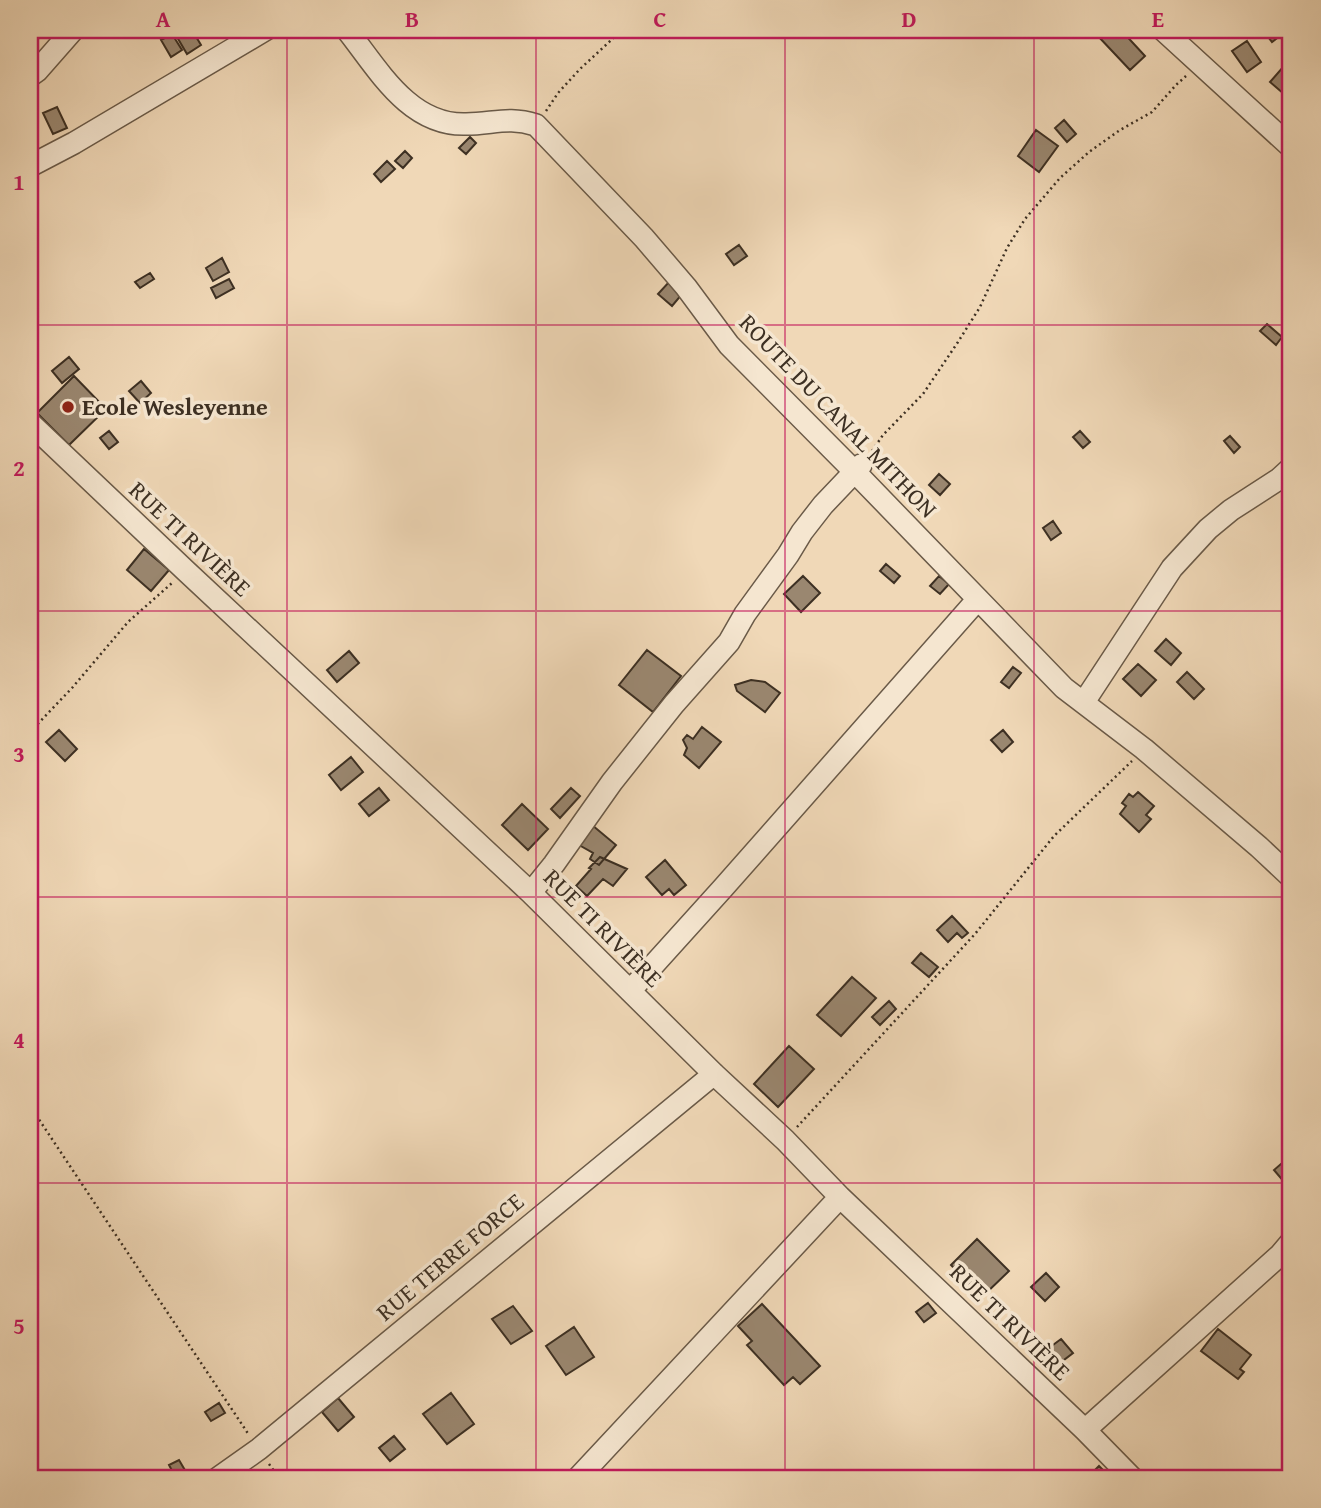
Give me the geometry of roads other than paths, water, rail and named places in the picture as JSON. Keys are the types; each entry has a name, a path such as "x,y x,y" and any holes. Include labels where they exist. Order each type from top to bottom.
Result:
{"street":[{"path":"30,76 73,30"},
{"path":"30,166 265,30"},
{"name":"ROUTE DU CANAL MITHON","path":"347,30 400,97 426,115 464,124 522,120 536,125 644,238 686,287 729,345 858,469 1064,688 1144,749 1291,877"},
{"path":"1163,30 1291,147"},
{"name":"RUE TI RIVIÈRE","path":"30,423 530,892 840,1197 1132,1478"},
{"path":"1084,702 1172,568 1208,529 1291,468"},
{"path":"530,892 674,704 729,642 745,614 823,505 858,469"},
{"path":"630,991 978,599"},
{"name":"RUE TERRE FORCE","path":"218,1478 259,1449 714,1074"},
{"path":"578,1478 840,1197"},
{"path":"1085,1430 1291,1242"}],"place":[{"name":"Ecole Wesleyenne","path":"68,407"}]}
